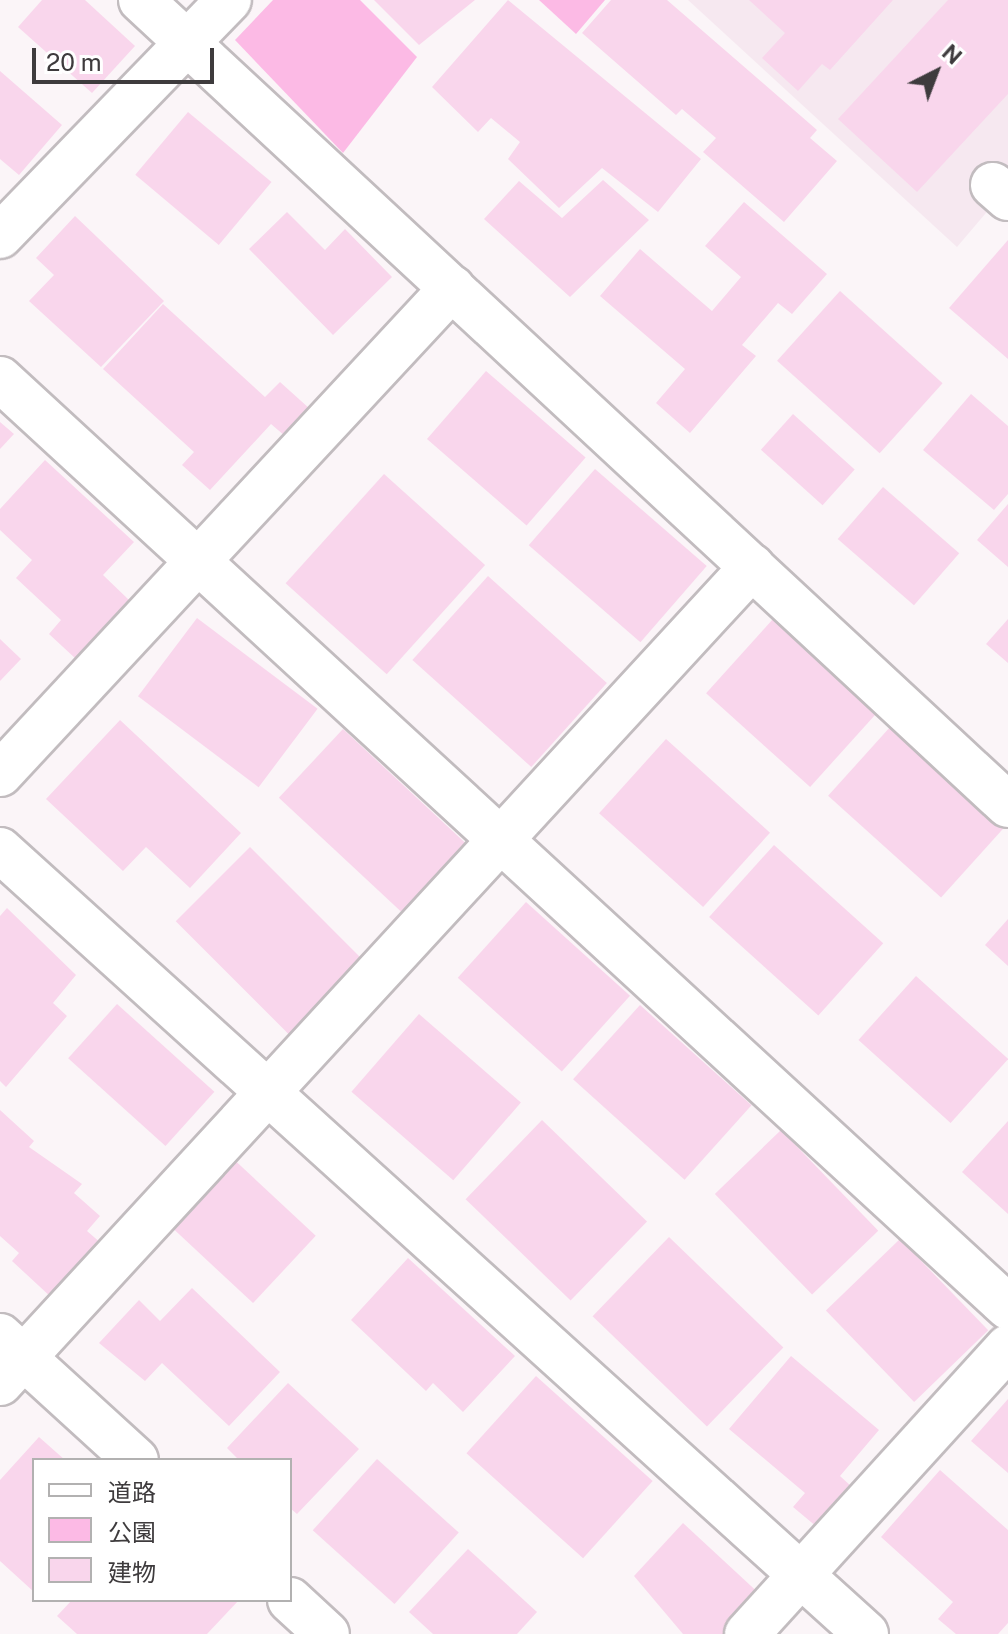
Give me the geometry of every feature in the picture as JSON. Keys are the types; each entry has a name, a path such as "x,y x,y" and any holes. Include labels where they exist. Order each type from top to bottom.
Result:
{"street":[{"path":"141,0 1008,805"},
{"path":"0,236 191,47 229,0"},
{"path":"0,774 452,288"},
{"path":"0,379 195,565 502,839 1008,1307"},
{"path":"133,1458 8,1359 268,1092 752,567"},
{"path":"0,850 866,1634"},
{"path":"747,1634 1008,1347"},
{"path":"292,1602 327,1634"}],"shaded area":[{"path":"688,0 1008,0 1008,187 957,247"}],"green space":[{"path":"273,0 360,0 417,57 343,153 235,40"},
{"path":"539,0 605,0 576,34"}],"building":[{"path":"42,0 85,0 135,46 92,93 18,27"},
{"path":"374,0 475,0 419,45"},
{"path":"508,0 701,159 658,212 602,168 559,208 508,159 520,142 491,118 478,132 432,87"},
{"path":"611,0 667,0 817,130 810,138 837,161 784,222 703,152 716,138 682,109 676,115 582,33"},
{"path":"749,0 893,0 830,70 822,64 798,91 762,58 785,33"},
{"path":"948,0 1008,0 1008,94 917,192 838,119"},
{"path":"0,71 62,125 19,175 0,159"},
{"path":"188,112 271,182 219,245 135,175"},
{"path":"603,180 649,220 570,297 484,219 519,181 562,218"},
{"path":"744,202 827,274 792,314 778,303 742,345 756,356 690,433 656,403 685,369 600,296 640,249 712,311 741,277 705,246"},
{"path":"287,212 325,250 345,229 392,277 333,335 249,249"},
{"path":"75,216 164,301 101,367 29,301 54,275 36,258"},
{"path":"1008,240 1008,359 949,308"},
{"path":"840,291 943,383 880,453 777,361"},
{"path":"163,304 265,397 280,382 310,409 285,436 271,424 210,490 182,465 194,452 103,369"},
{"path":"486,371 586,458 527,526 427,439"},
{"path":"971,394 1008,426 1008,494 994,510 923,450"},
{"path":"793,414 855,470 823,505 761,450"},
{"path":"0,422 14,434 0,449"},
{"path":"45,460 134,542 103,575 129,600 76,659 49,634 61,620 16,578 32,560 0,530 0,509"},
{"path":"595,469 707,566 640,642 529,545"},
{"path":"384,474 485,565 387,674 286,583"},
{"path":"883,487 959,553 914,605 838,539"},
{"path":"1008,504 1008,567 977,540"},
{"path":"488,576 607,683 531,767 412,660"},
{"path":"197,618 318,709 259,787 138,696"},
{"path":"773,619 877,713 810,787 706,693"},
{"path":"1008,619 1008,663 986,644"},
{"path":"0,639 21,659 0,681"},
{"path":"120,720 241,833 190,888 146,847 123,871 46,799"},
{"path":"891,726 1004,828 941,898 828,796"},
{"path":"343,729 471,848 407,917 279,798"},
{"path":"666,739 770,833 703,907 599,813"},
{"path":"774,845 883,943 818,1015 709,917"},
{"path":"250,847 366,963 292,1037 176,921"},
{"path":"526,902 630,996 562,1071 458,978"},
{"path":"7,908 76,975 53,1003 67,1016 6,1087 0,1081 0,916"},
{"path":"1008,919 1008,966 985,945"},
{"path":"916,976 1008,1059 951,1123 858,1040"},
{"path":"117,1004 214,1092 166,1146 68,1058"},
{"path":"640,1005 751,1105 685,1180 573,1079"},
{"path":"419,1014 521,1103 453,1180 351,1092"},
{"path":"0,1110 34,1141 29,1147 82,1184 74,1193 100,1216 87,1231 102,1244 52,1298 12,1261 19,1253 0,1236"},
{"path":"542,1120 647,1221 571,1301 466,1199"},
{"path":"1008,1121 1008,1214 962,1172"},
{"path":"781,1130 878,1231 812,1295 715,1194"},
{"path":"228,1154 316,1236 253,1303 165,1221"},
{"path":"669,1237 783,1347 707,1427 593,1316"},
{"path":"900,1239 988,1330 914,1402 826,1311"},
{"path":"408,1258 515,1356 463,1412 433,1383 426,1391 351,1320"},
{"path":"192,1288 280,1372 229,1426 162,1363 145,1381 99,1343 139,1300 160,1321"},
{"path":"791,1356 879,1430 840,1476 852,1487 817,1527 793,1507 805,1493 729,1429"},
{"path":"536,1376 653,1481 583,1558 466,1453"},
{"path":"288,1383 359,1449 297,1514 292,1510 292,1458 237,1458 227,1448"},
{"path":"1008,1399 1008,1473 971,1441"},
{"path":"39,1437 63,1458 32,1458 32,1590 0,1561 0,1480"},
{"path":"377,1459 459,1533 395,1604 313,1530"},
{"path":"940,1470 1008,1530 1008,1623 998,1634 956,1634 938,1619 953,1602 881,1537"},
{"path":"683,1523 765,1599 731,1634 683,1634 634,1576"},
{"path":"468,1549 537,1612 517,1634 433,1634 409,1612"},
{"path":"70,1602 237,1602 207,1634 77,1634 57,1616"}]}
